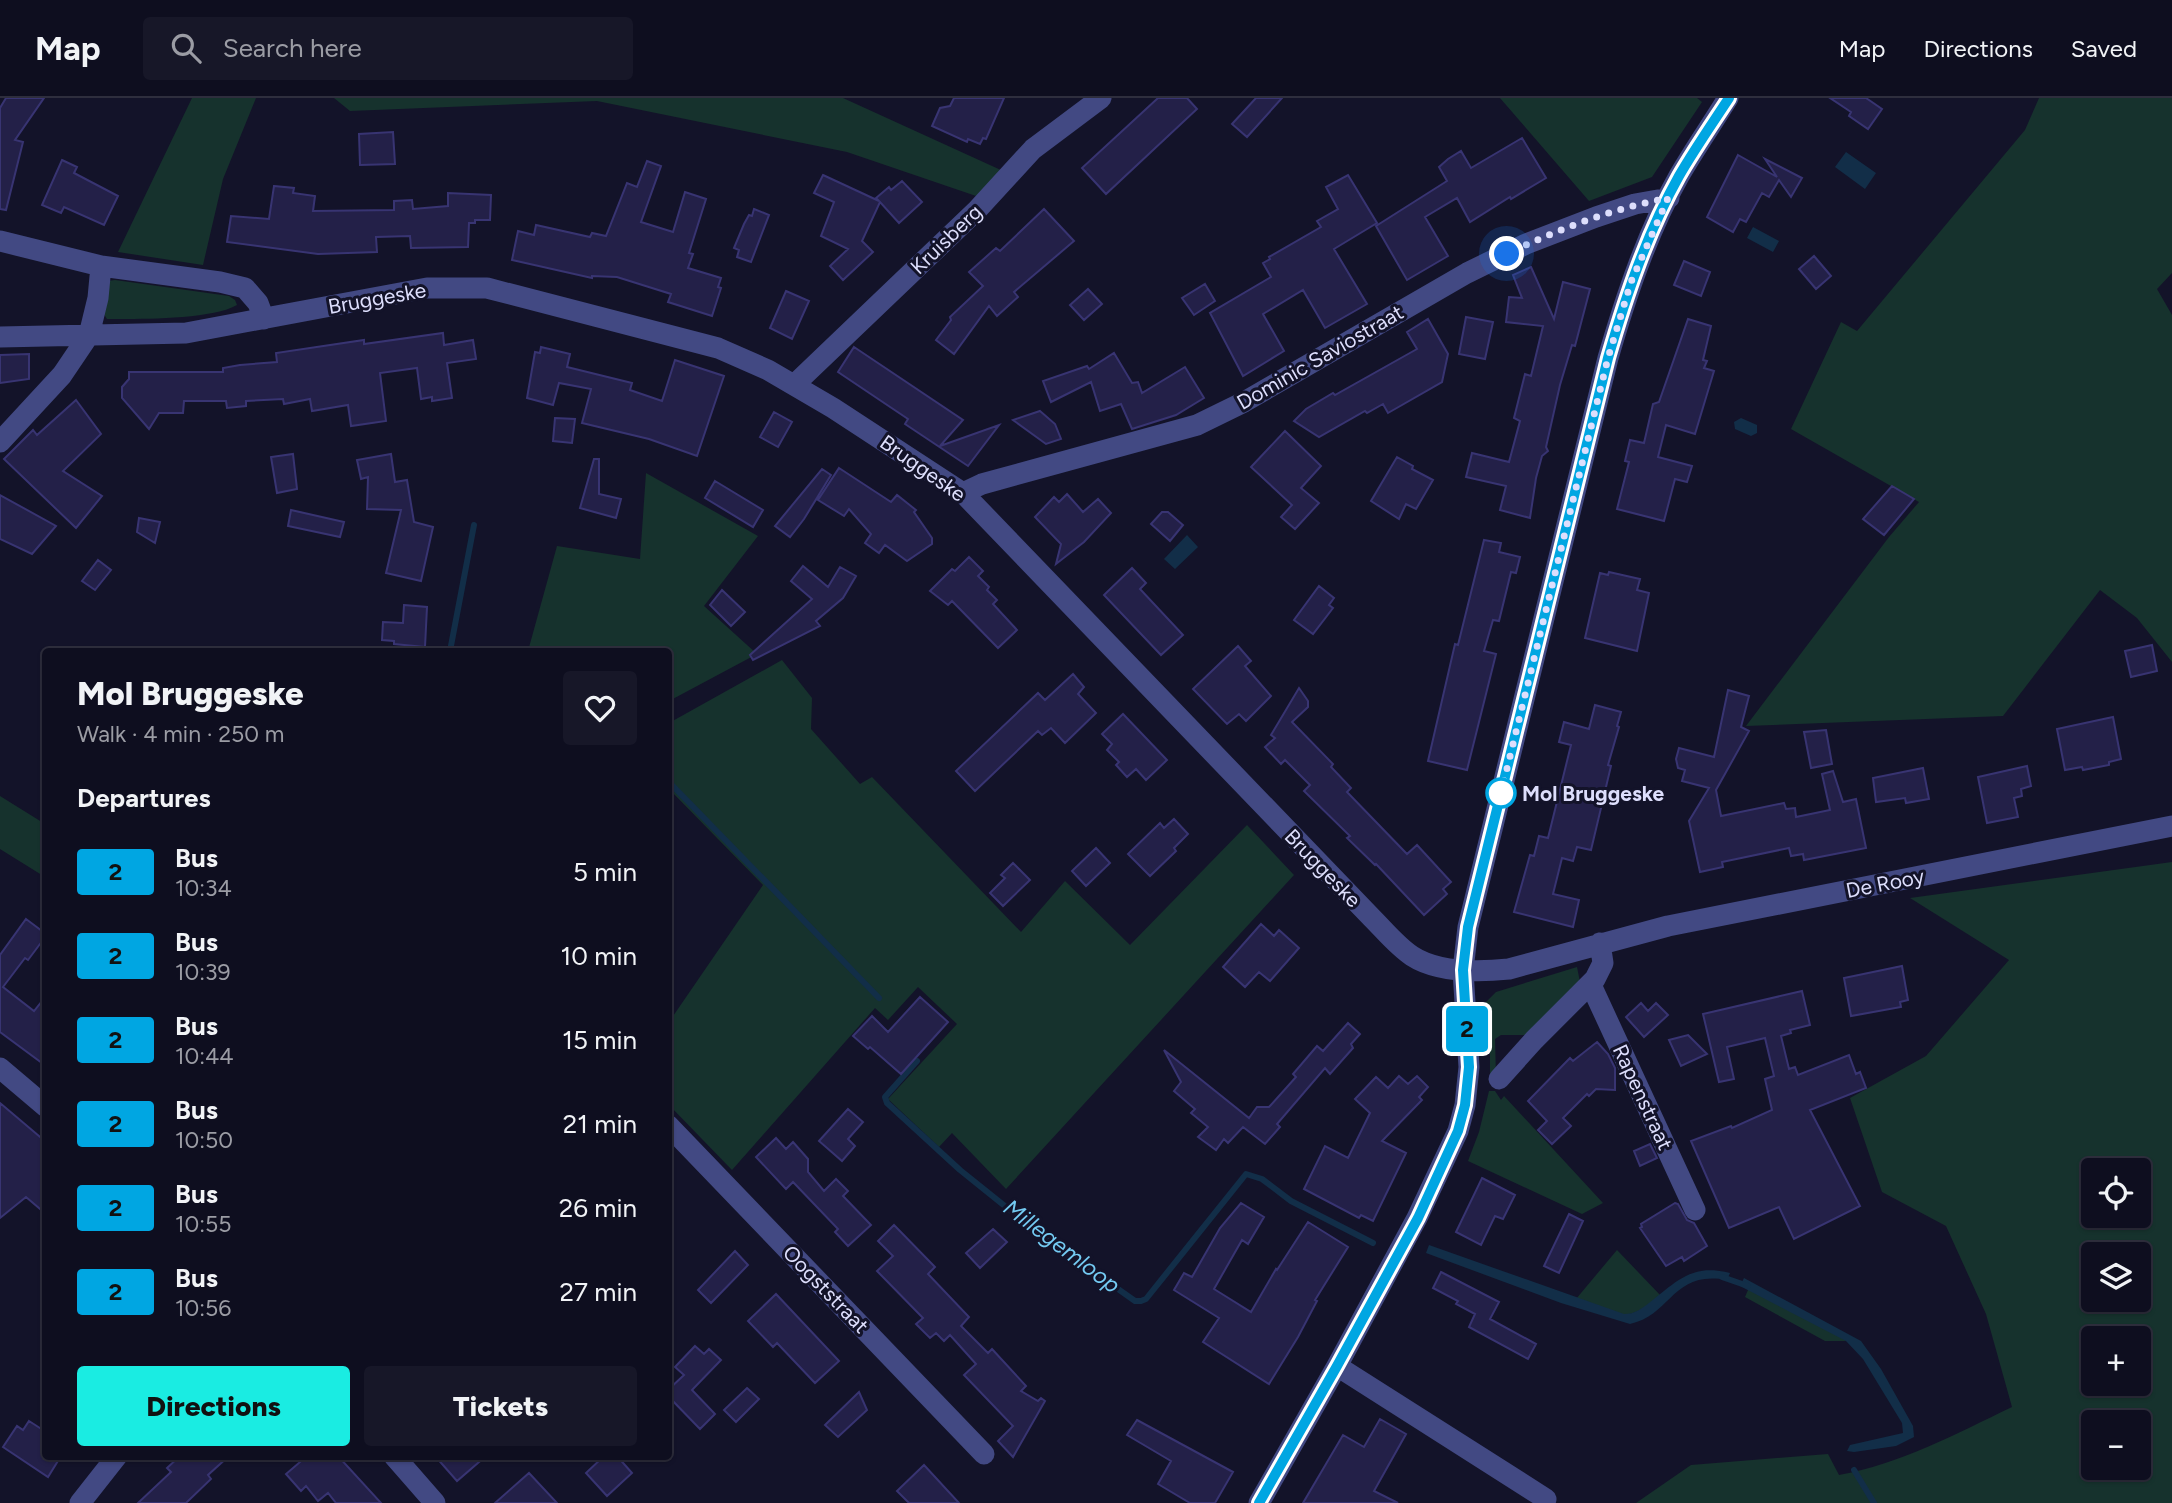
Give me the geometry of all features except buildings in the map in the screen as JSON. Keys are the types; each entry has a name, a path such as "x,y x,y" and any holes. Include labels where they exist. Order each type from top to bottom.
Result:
{"street":[{"name":"Kruisberg","path":"794,385 977,210 1033,149 1101,98"},
{"path":"1259,1503 1418,1218 1458,1131 1465,1105 1469,1067 1463,970 1468,927 1608,358 1631,282 1668,198 1728,98"},
{"name":"Dominic Saviostraat","path":"963,493 982,484 1197,425 1244,402 1467,273 1526,244 1635,204 1668,198"},
{"path":"0,241 101,266 220,282 245,288 258,303 264,319"},
{"path":"0,442 62,375 89,335 98,298 101,266"},
{"name":"Bruggeske","path":"0,337 186,333 427,288 487,288 718,348 768,370 794,385 963,493 1401,946 1426,962 1463,970"},
{"name":"De Rooy","path":"1463,970 1509,969 1668,926 2172,826"},
{"path":"1499,1079 1534,1040 1591,985 1603,963 1600,943"},
{"name":"Rapenstraat","path":"1591,985 1695,1210"},
{"path":"0,1069 42,1104"},
{"name":"Oogststraat","path":"672,1129 984,1454"},
{"path":"1337,1366 1546,1499"},
{"path":"80,1503 114,1460"},
{"path":"397,1460 435,1503"}],"green space":[{"path":"192,98 256,98 223,179 203,265 118,252"},
{"path":"334,98 843,98 1003,171 979,197 847,152 597,101 350,111"},
{"path":"1500,98 1697,98 1702,102 1652,177 1589,201"},
{"path":"2039,98 2172,98 2172,273 2157,289 2172,315 2172,662 2137,618 2100,590 2003,716 1746,726 1889,537 1919,502 1791,429 1841,322 1857,331 2025,130"},
{"path":"108,281 229,296 237,305 210,314 193,316 107,319 102,311"},
{"path":"646,473 758,536 704,606 757,654 672,699 672,648 529,648 557,546 640,559"},
{"path":"782,660 812,698 811,729 860,784 872,777 1021,932 1065,881 1130,945 1247,825 1294,875 1006,1189 952,1133 939,1147 888,1099 957,1024 918,987 888,1020 875,1008 732,1170 672,1108 672,1018 763,885 672,792 672,721"},
{"path":"0,796 42,822 42,875 0,849"},
{"path":"2172,862 2172,1503 1636,1503 1691,1465 1828,1454 1839,1475 1862,1470 1927,1447 2012,1407 1986,1314 1946,1226 1882,1192 1850,1098 1926,1056 2009,960 1910,898"},
{"path":"1577,967 1580,982 1527,1035 1501,1035 1495,1039 1496,1076 1490,1079 1490,1052 1484,1004 1496,992"},
{"path":"1489,1091 1495,1091 1501,1100 1504,1096 1603,1203 1582,1214 1468,1161 1479,1132"},
{"path":"1617,1250 1661,1296 1637,1311 1620,1315 1576,1299"},
{"path":"1751,1283 1836,1329 1846,1341 1825,1341 1745,1297"}],"water":[{"path":"1846,152 1876,173 1865,189 1835,167"},
{"path":"1753,227 1779,241 1773,252 1747,238"},
{"path":"1741,418 1757,425 1757,433 1751,436 1735,429 1734,422"},
{"path":"1187,535 1198,547 1175,569 1164,559"},
{"path":"1429,1245 1624,1314 1640,1309 1677,1281 1695,1272 1705,1270 1730,1273 1727,1280 1695,1281 1683,1287 1655,1312 1630,1324 1561,1303 1426,1253"},
{"path":"1744,1278 1861,1341 1881,1369 1913,1426 1914,1437 1896,1446 1847,1451 1850,1445 1903,1433 1902,1423 1863,1359 1846,1341 1740,1286"}],"waterway":[{"name":"Millegemloop","path":"451,648 474,525"},
{"name":"Millegemloop","path":"672,785 879,998"},
{"name":"Millegemloop","path":"917,1061 885,1097 887,1103 960,1170 1036,1231 1135,1301 1146,1299 1246,1174 1262,1179 1291,1201 1373,1243"},
{"name":"Millegemloop","path":"1722,1277 1748,1286"},
{"name":"Millegemloop","path":"1854,1470 1874,1503"}],"bus line":[{"name":"2","path":"1259,1503 1418,1218 1458,1131 1465,1105 1469,1067 1463,970 1468,927 1608,358 1631,282 1646,244 1679,177 1729,98"}],"place":[{"name":"Mol Bruggeske","path":"1501,793"}],"route":[{"path":"1501,793 1608,358 1631,282 1668,198 1635,204 1596,217 1507,254"}]}
